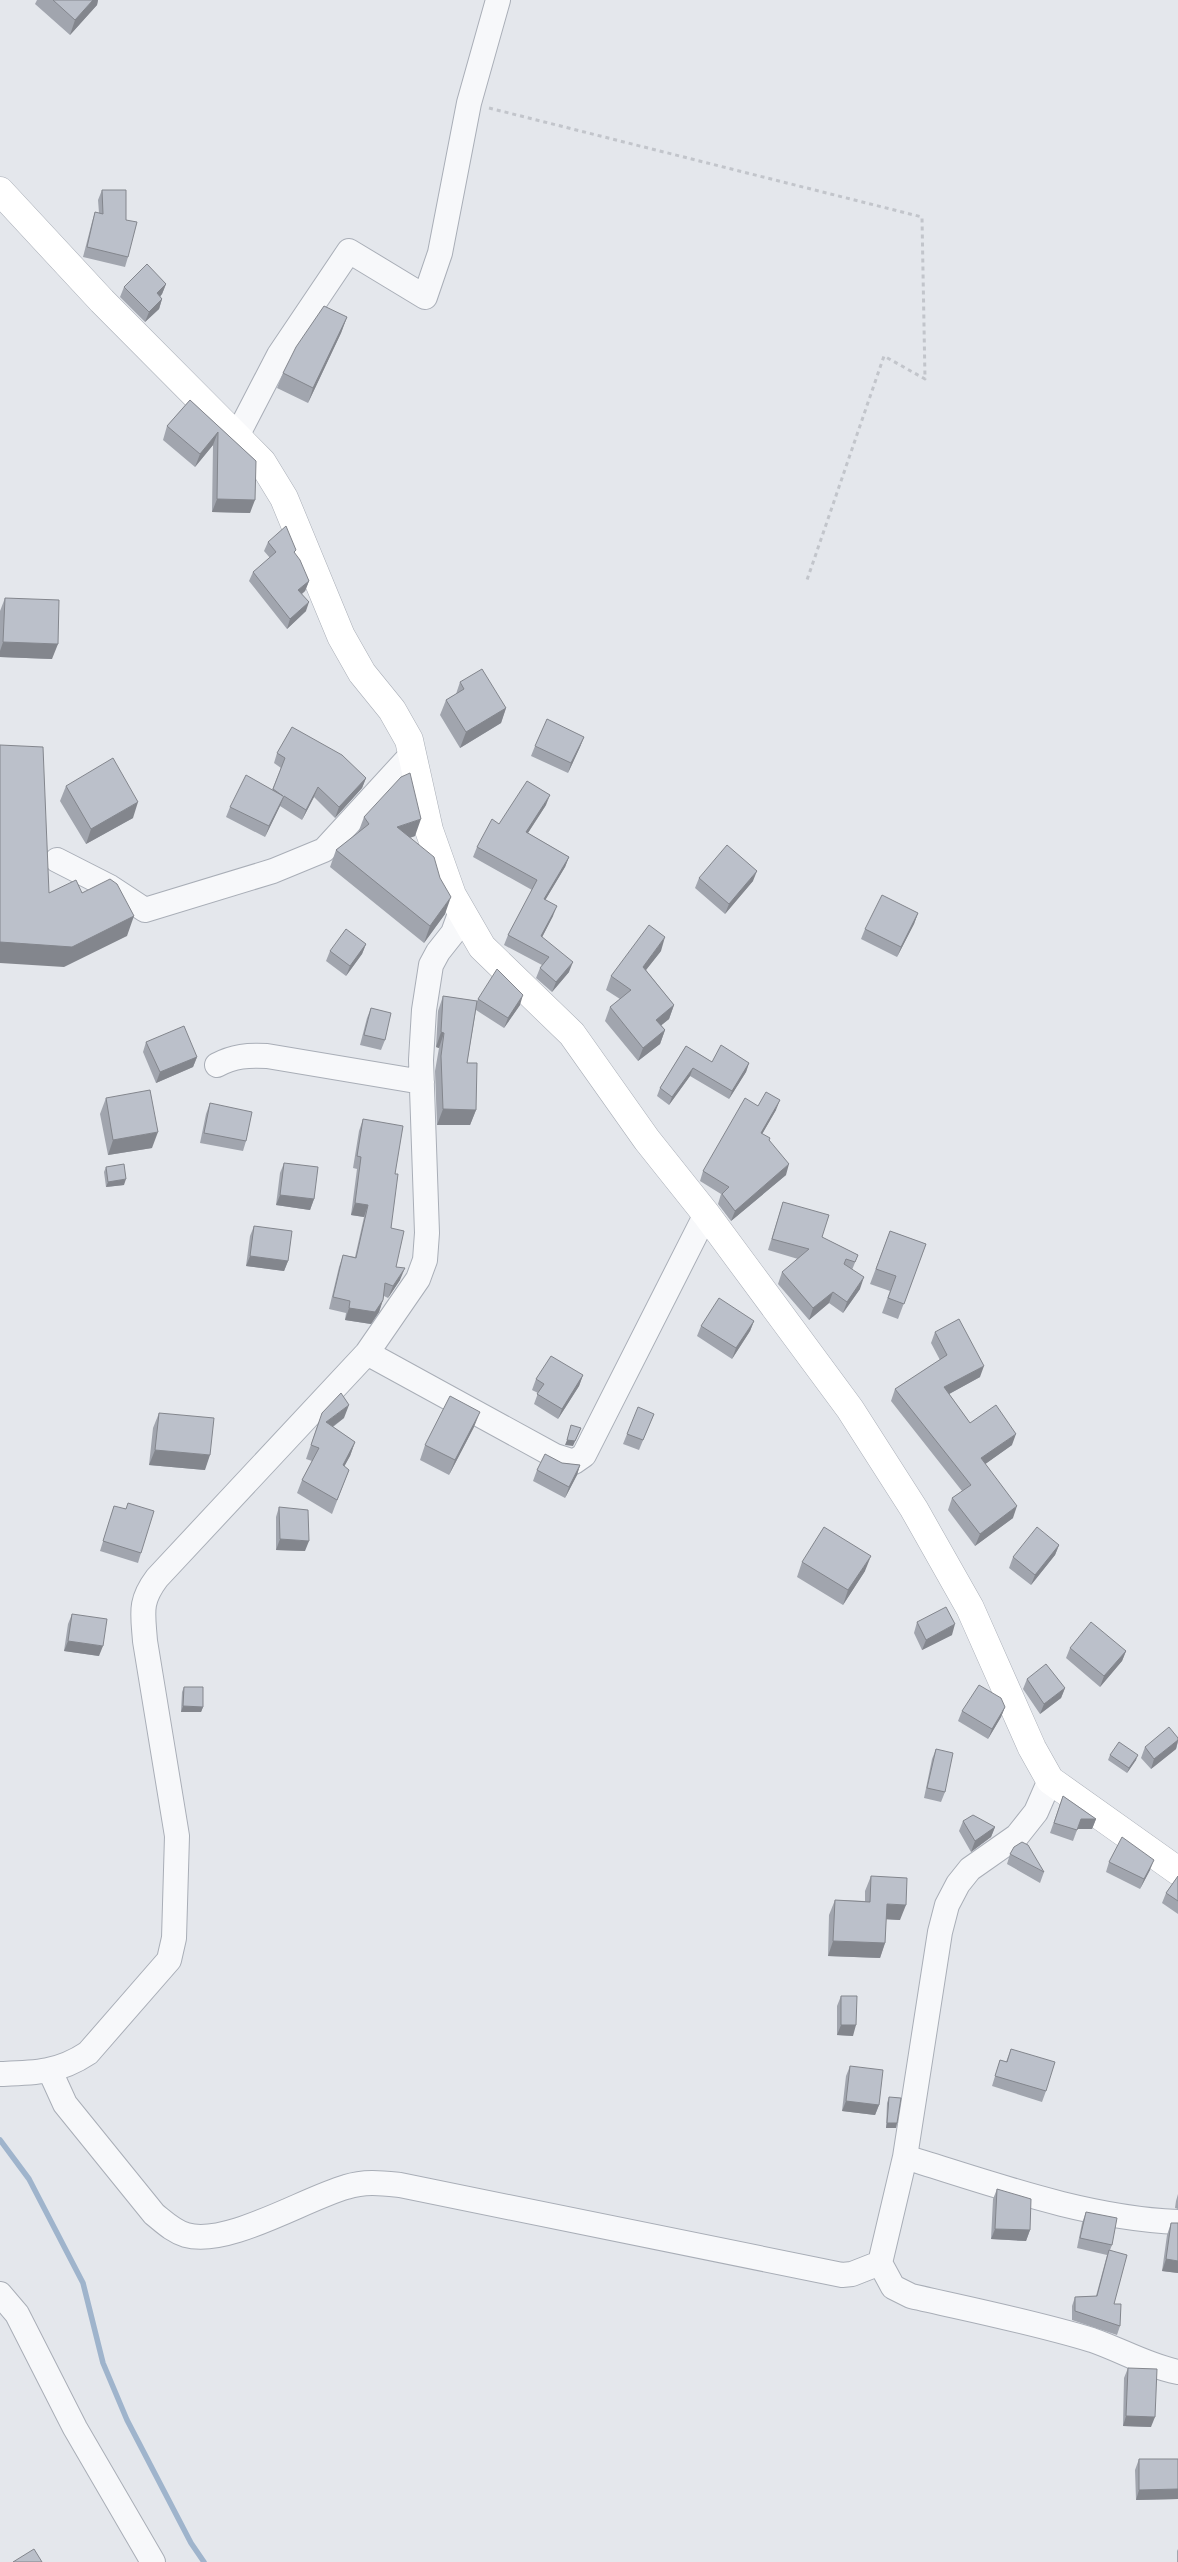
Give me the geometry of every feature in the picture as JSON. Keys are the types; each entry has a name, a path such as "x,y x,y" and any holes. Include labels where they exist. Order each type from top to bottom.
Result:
{"street":[{"path":"237,436 279,354 349,251 425,297 440,253 469,103 498,0"},
{"path":"0,191 102,301 262,462 284,498 307,548 341,636 362,673 392,710 409,740 429,830 452,895 482,947 572,1034 647,1140 706,1214 850,1409 914,1508 970,1608 1032,1748 1050,1780 1178,1871"},
{"path":"58,860 110,887 145,910 273,871 324,850 412,753"},
{"path":"0,2074 50,2071 71,2064 88,2053 169,1960 174,1938 177,1836 145,1641 143,1613 145,1594 157,1578 367,1353 418,1279 425,1260 427,1233 422,1082 424,1010 432,965 438,952 453,933 461,911"},
{"path":"217,1065 229,1059 246,1055 267,1056 422,1082"},
{"path":"367,1353 555,1456 574,1462 584,1455 706,1214"},
{"path":"1050,1780 1036,1812 1017,1836 970,1869 947,1905 940,1932 905,2158 880,2263 894,2287 911,2296 1048,2327 1095,2341 1165,2369 1178,2372"},
{"path":"50,2071 65,2104 154,2214 170,2228 186,2235 217,2236 346,2187 370,2182 409,2187 842,2275 852,2274 880,2263"},
{"path":"905,2158 1029,2195 1108,2213 1178,2222"},
{"path":"0,2294 17,2314 75,2428 153,2562"}],"path":[{"path":"469,103 922,217 925,379 884,356 807,580"}],"building":[{"path":"53,0 93,0 75,20"},
{"path":"102,190 126,190 126,220 137,222 128,257 87,247 95,212 103,214"},
{"path":"147,264 166,284 157,293 162,299 149,312 124,287"},
{"path":"324,306 347,317 313,388 283,373 296,347"},
{"path":"190,400 256,461 255,500 217,499 218,432 200,454 167,426"},
{"path":"286,526 296,550 294,552 300,560 309,581 298,590 309,602 290,619 253,572 276,552 268,542"},
{"path":"5,598 59,600 58,644 3,642"},
{"path":"482,669 506,708 466,732 446,700 464,689 460,682"},
{"path":"547,719 584,737 571,763 535,746"},
{"path":"292,727 342,755 366,778 339,807 318,787 306,810 284,796 269,826 230,807 246,775 283,796 273,789 285,758 277,753"},
{"path":"0,745 43,747 49,893 76,880 82,893 110,879 117,884 134,916 72,947 0,942"},
{"path":"113,758 138,802 91,829 66,786"},
{"path":"410,773 421,819 397,827 434,857 440,878 451,897 430,926 336,850 369,824 364,817 401,777"},
{"path":"527,781 550,795 526,832 569,857 544,899 557,906 541,936 573,962 556,982 540,968 549,957 508,935 537,880 477,847 492,819 499,824"},
{"path":"727,845 757,871 729,904 699,878"},
{"path":"882,895 918,913 901,947 865,929"},
{"path":"649,925 665,937 643,967 674,1005 656,1020 665,1030 643,1048 610,1007 631,990 611,976"},
{"path":"346,929 366,944 350,966 330,951"},
{"path":"497,969 523,995 508,1018 478,999"},
{"path":"443,996 477,1001 467,1063 477,1063 476,1110 443,1109 441,1056 444,1033 441,1032"},
{"path":"371,1008 391,1013 385,1040 364,1035"},
{"path":"184,1026 197,1057 160,1072 146,1042"},
{"path":"721,1045 749,1063 732,1091 693,1068 672,1097 660,1088 686,1046 712,1062"},
{"path":"150,1090 158,1132 113,1140 106,1098"},
{"path":"766,1092 780,1100 761,1133 770,1138 769,1140 789,1164 735,1211 722,1194 729,1187 703,1171 745,1098 758,1106"},
{"path":"210,1103 252,1112 246,1141 204,1133"},
{"path":"363,1119 403,1126 395,1174 398,1174 391,1228 404,1231 396,1267 405,1268 393,1286 385,1283 383,1300 375,1312 349,1308 350,1301 333,1297 343,1255 356,1258 368,1205 355,1203 361,1157 357,1156"},
{"path":"284,1163 318,1167 314,1199 280,1195"},
{"path":"124,1164 126,1179 108,1182 106,1167"},
{"path":"783,1202 829,1215 822,1237 858,1255 855,1262 846,1259 844,1264 864,1277 847,1302 833,1292 813,1308 782,1272 809,1249 772,1239"},
{"path":"254,1226 292,1231 288,1261 250,1256"},
{"path":"890,1231 926,1244 904,1304 888,1298 896,1276 876,1269"},
{"path":"719,1298 754,1321 736,1348 701,1326"},
{"path":"959,1319 984,1366 944,1387 970,1423 996,1405 1016,1434 981,1458 1017,1506 980,1534 952,1498 971,1485 895,1389 947,1355 935,1332"},
{"path":"551,1356 583,1375 562,1409 537,1394 544,1384 536,1379"},
{"path":"341,1393 349,1405 326,1422 355,1442 343,1465 349,1470 337,1500 302,1480 319,1448 311,1445 322,1413"},
{"path":"450,1396 480,1412 455,1460 425,1445"},
{"path":"638,1407 654,1414 643,1440 627,1434"},
{"path":"159,1413 214,1418 210,1455 155,1450"},
{"path":"571,1425 581,1428 575,1441 567,1440"},
{"path":"545,1454 562,1463 580,1465 569,1487 537,1470"},
{"path":"128,1503 154,1511 141,1553 103,1541 114,1506 126,1509"},
{"path":"279,1507 308,1510 309,1541 280,1539"},
{"path":"824,1527 871,1556 848,1590 802,1562"},
{"path":"1037,1527 1059,1545 1035,1575 1013,1557"},
{"path":"946,1607 955,1624 926,1640 917,1622"},
{"path":"72,1614 107,1619 103,1646 68,1641"},
{"path":"1091,1622 1126,1651 1104,1676 1070,1648"},
{"path":"1046,1664 1065,1688 1044,1704 1027,1679"},
{"path":"979,1685 1001,1698 1005,1707 992,1729 962,1711"},
{"path":"184,1687 203,1687 203,1707 183,1706"},
{"path":"1169,1727 1178,1740 1154,1759 1145,1747"},
{"path":"1119,1742 1138,1755 1129,1768 1110,1755"},
{"path":"936,1749 953,1753 945,1792 927,1788"},
{"path":"1063,1796 1096,1819 1081,1819 1077,1830 1054,1823"},
{"path":"973,1815 995,1827 975,1841 963,1821"},
{"path":"1122,1837 1154,1860 1144,1879 1109,1862"},
{"path":"1022,1842 1028,1845 1044,1872 1010,1854 1014,1847"},
{"path":"871,1876 907,1878 906,1905 887,1904 885,1943 833,1941 835,1900 870,1902"},
{"path":"1178,1876 1178,1901 1166,1893"},
{"path":"841,1996 857,1996 856,2025 841,2025"},
{"path":"1011,2049 1055,2062 1046,2091 995,2076 1000,2060 1007,2062"},
{"path":"850,2066 883,2070 879,2105 846,2101"},
{"path":"889,2097 901,2098 897,2123 887,2123"},
{"path":"997,2189 1031,2199 1030,2230 995,2229"},
{"path":"1086,2212 1117,2218 1112,2245 1080,2238"},
{"path":"1171,2223 1178,2223 1178,2261 1166,2259"},
{"path":"1109,2250 1127,2255 1114,2304 1121,2304 1120,2326 1075,2311 1075,2297 1097,2296"},
{"path":"1128,2368 1157,2369 1155,2417 1126,2416"},
{"path":"1139,2459 1178,2459 1178,2489 1139,2490"},
{"path":"34,2549 42,2562 13,2562"}],"waterway":[{"path":"0,2140 29,2179 83,2283 103,2363 127,2420 191,2543 204,2562"}]}
